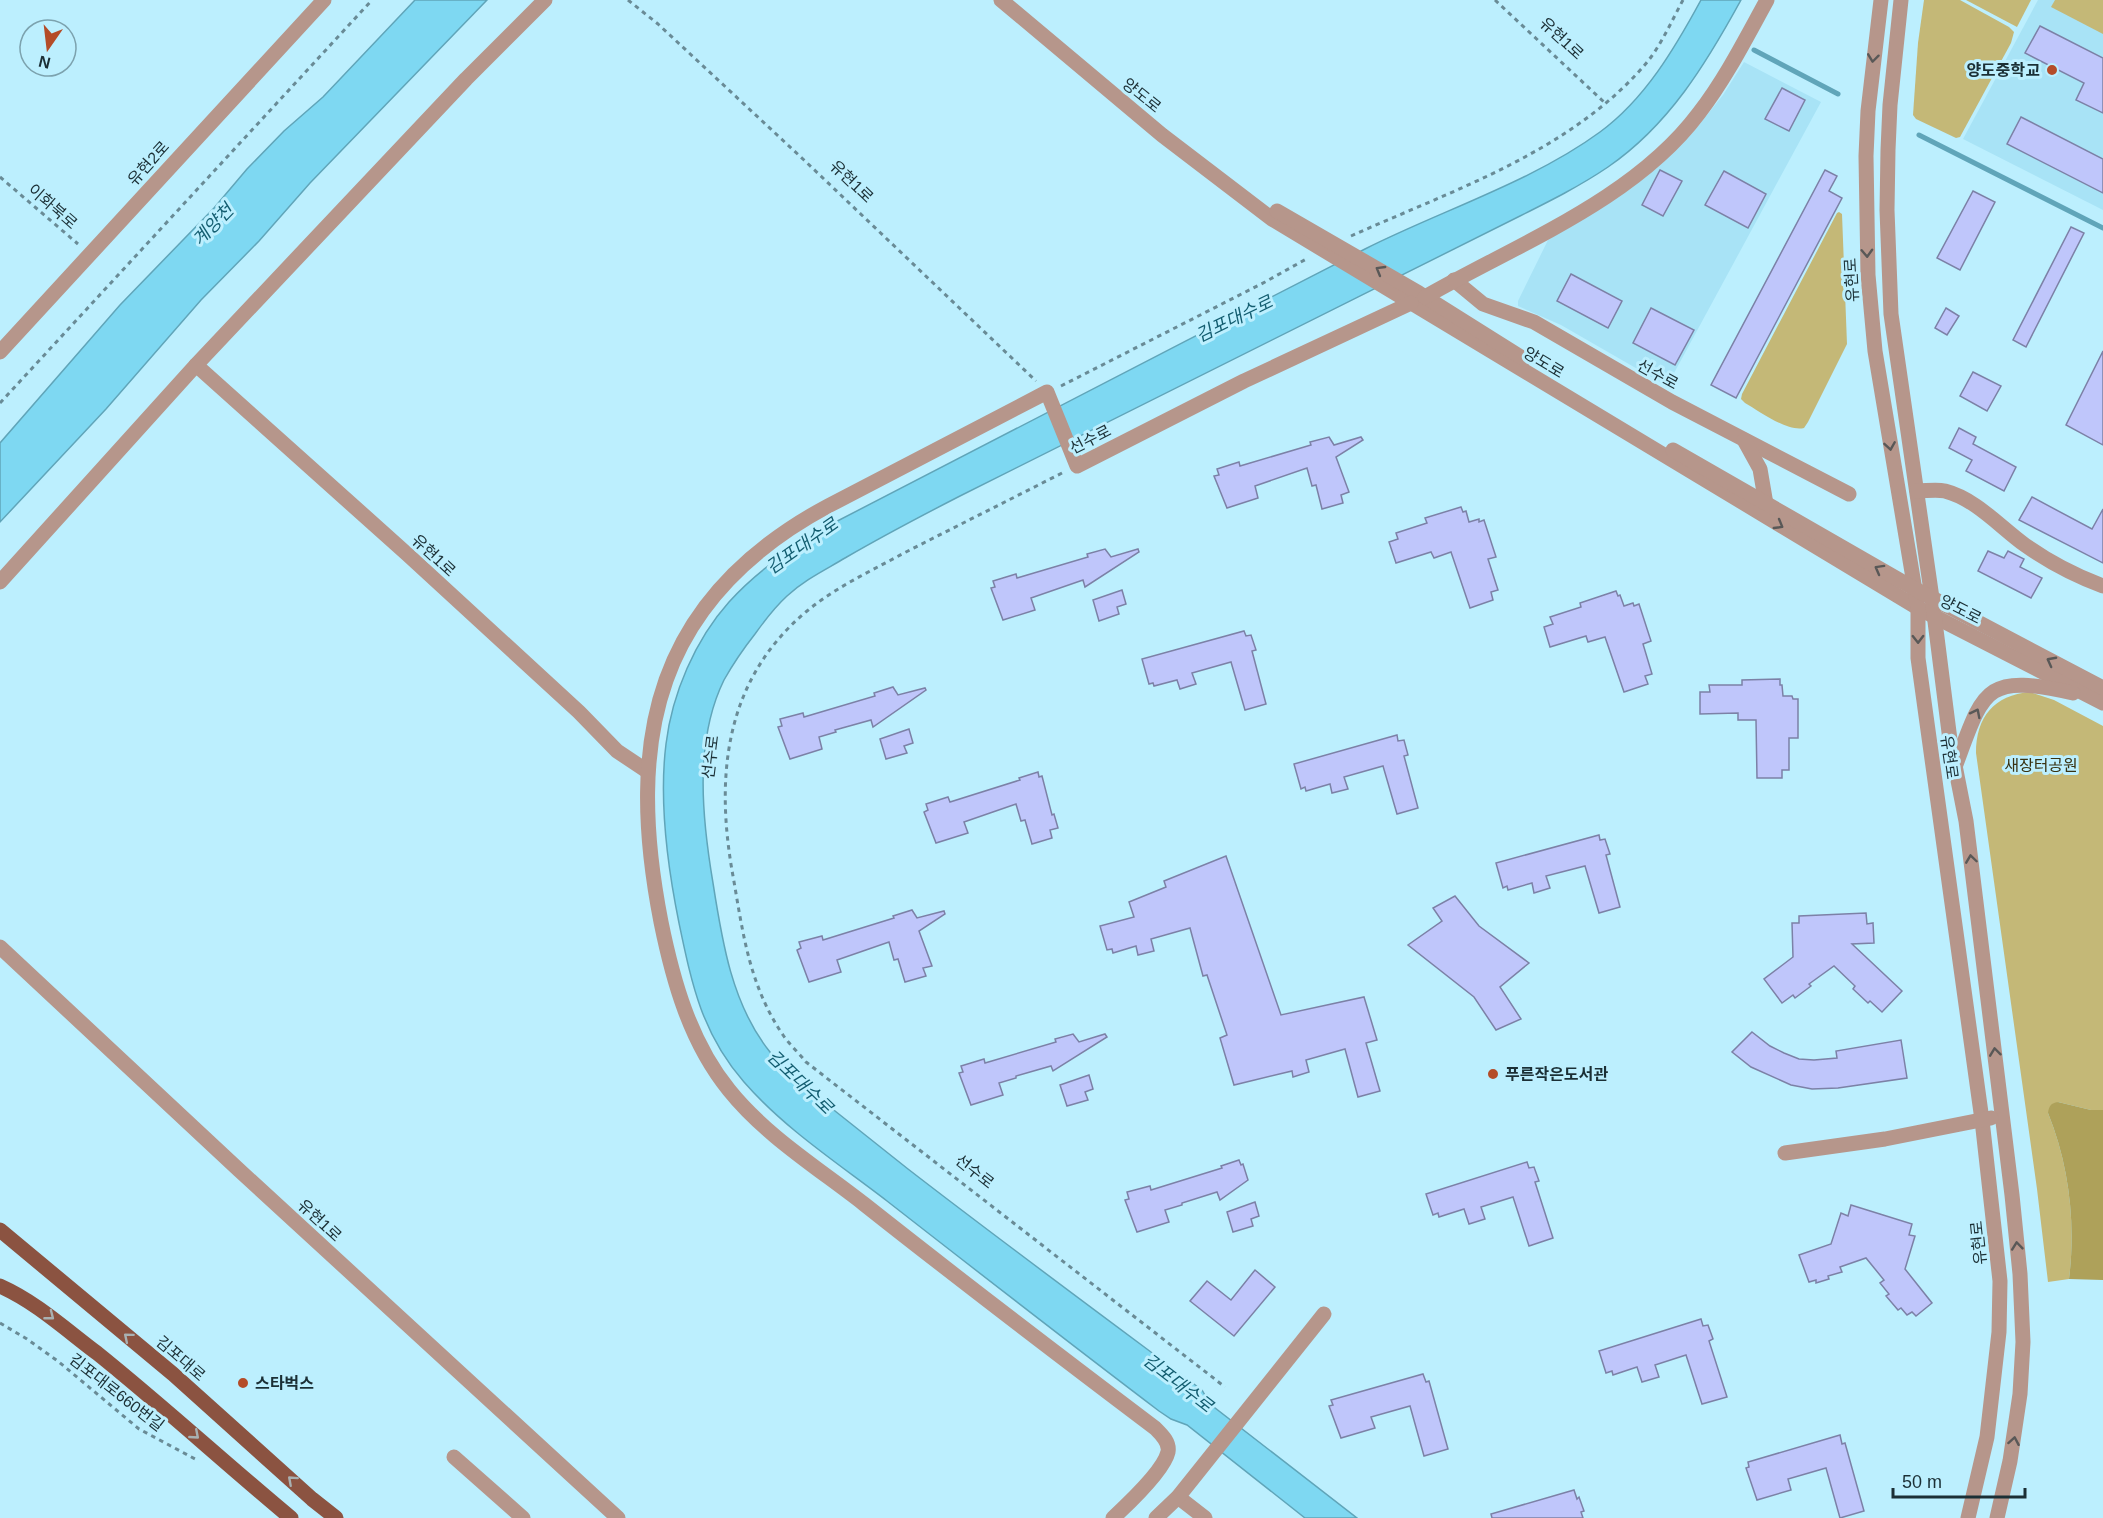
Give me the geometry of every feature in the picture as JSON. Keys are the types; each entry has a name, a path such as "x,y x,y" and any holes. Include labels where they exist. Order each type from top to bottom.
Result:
{"main road":[{"name":"김포대로","path":"0,1230 173,1374 336,1518"},
{"path":"0,1286 24,1297 133,1382 291,1518"}],"street":[{"name":"유현2로","path":"0,352 324,0"},
{"path":"0,582 196,365 466,79 545,0"},
{"name":"양도로","path":"1001,0 1053,46 1219,180 1272,219 1331,249 2099,696"},
{"name":"양도로","path":"1016,0 1240,185 1331,249"},
{"name":"선수로","path":"1077,466 1244,381 1454,280 1571,219 1607,196 1640,172 1678,138 1699,114 1767,0"},
{"name":"유현로","path":"1881,0 1873,56 1866,145 1865,196 1868,275 1875,351 1918,608 1918,658 1983,1119 2000,1281 1999,1332 1987,1437 1968,1518"},
{"name":"유현로","path":"1901,0 1890,105 1888,279 1895,349 1935,616 1950,740 1968,833 2020,1274 2023,1342 2016,1431 1996,1518"},
{"name":"선수로","path":"1454,280 1483,304 1534,322 1627,377 1849,494"},
{"name":"양도로","path":"1415,298 1918,608 2099,696"},
{"name":"유현1로","path":"196,365 407,554 579,712 617,751 647,771"},
{"path":"1077,466 1047,392 805,518 747,561 700,613 675,656 665,680 647,771 647,819 651,860 668,958 681,1002 694,1035 728,1089 783,1143 1155,1428 1168,1444 1168,1452 1163,1462 1136,1496 1113,1518"},
{"path":"1743,438 1760,469 1766,504"},
{"path":"1917,491 1943,490 1960,497 2054,563 2103,586"},
{"path":"1955,767 1980,705 1995,691 2005,686 2034,684 2099,696"},
{"name":"유현1로","path":"0,947 299,1226 618,1518"},
{"path":"1785,1154 1885,1139 2003,1117"},
{"path":"1167,1518 1198,1472 1324,1314"},
{"path":"454,1457 523,1518"},
{"path":"1156,1518 1181,1499"},
{"path":"1181,1499 1198,1518"},
{"path":"1181,1499 1205,1518"}],"path":[{"path":"0,404 372,0"},
{"name":"유현1로","path":"628,0 658,24 804,160 1047,392"},
{"name":"유현1로","path":"1495,0 1605,103"},
{"path":"1047,392 1331,249 1533,153 1562,136 1605,103 1645,66 1683,0"},
{"name":"이화북로","path":"0,177 90,254"},
{"name":"선수로","path":"1077,466 946,531 847,584 807,611 782,635 746,688 737,709 730,736 724,796 731,867 746,951 755,983 783,1036 807,1062 1225,1387"},
{"name":"김포대로660번길","path":"0,1323 27,1338 59,1362 139,1429 206,1465"}],"shaded area":[{"name":"양도중학교","path":"2038,0 2103,0 2103,210 1963,139"},
{"path":"1744,62 1821,102 1667,386 1561,325 1518,306 1518,301 1548,240 1668,156 1695,130 1723,95"},
{"path":"2058,1102 2091,1110 2103,1110 2103,1280 2069,1279 2072,1237 2069,1194 2061,1153 2048,1113 2051,1105"}],"green space":[{"path":"1924,0 1960,0 2014,32 2011,43 1960,137 1956,138 1916,119 1913,115 1918,43"},
{"path":"1966,0 2031,0 2017,27"},
{"path":"2055,0 2103,0 2103,34 2051,7"},
{"path":"1839,212 1842,214 1847,344 1804,428 1790,427 1773,420 1745,403 1741,399 1742,394"},
{"name":"새장터공원","path":"2030,692 2054,700 2103,726 2103,1110 2091,1110 2058,1102 2048,1113 2066,1174 2072,1237 2069,1279 2048,1282 1976,753 1979,729 1990,710 2006,698"}],"water":[{"name":"계양천","path":"415,0 487,0 310,183 259,241 201,300 106,409 0,522 0,443 120,305 214,208 247,169 284,131 323,97"},
{"name":"김포대수로","path":"1701,0 1741,0 1700,70 1668,113 1630,150 1608,167 1542,205 945,504 800,585 778,605 743,650 724,680 714,704 704,754 703,780 706,832 716,905 725,950 738,993 746,1014 770,1052 803,1085 898,1161 1202,1390 1210,1404 1357,1518 1305,1518 1187,1425 1159,1411 813,1145 777,1115 744,1082 718,1046 708,1027 694,988 684,946 671,880 664,811 664,766 669,725 687,668 717,617 750,581 796,546 820,530 1365,249 1516,181 1573,150 1616,119 1645,88 1681,36"}],"building":[{"path":"2040,26 2103,58 2103,113 2076,100 2084,83 2025,53"},
{"path":"1782,88 1805,100 1789,131 1765,119"},
{"path":"2021,117 2103,159 2103,193 2007,144"},
{"path":"1660,170 1682,181 1663,216 1642,205"},
{"path":"1825,170 1837,176 1829,191 1842,198 1736,398 1711,385"},
{"path":"1724,171 1766,194 1748,228 1705,205"},
{"path":"1973,191 1995,202 1960,270 1937,258"},
{"path":"2071,227 2084,233 2026,347 2013,340"},
{"path":"1571,274 1622,301 1608,328 1557,301"},
{"path":"1651,308 1694,330 1675,365 1633,343"},
{"path":"1946,308 1959,316 1947,335 1935,328"},
{"path":"2103,351 2103,445 2066,425"},
{"path":"1973,372 2001,386 1987,411 1960,396"},
{"path":"1959,428 1976,437 1973,444 2016,467 2004,491 1966,471 1972,460 1949,448"},
{"path":"1329,437 1334,445 1361,437 1363,440 1336,457 1349,492 1341,495 1343,503 1322,509 1316,485 1312,486 1307,468 1255,486 1258,498 1227,508 1214,476 1219,475 1217,469 1239,462 1240,466 1311,445 1310,442"},
{"path":"2032,497 2092,529 2103,509 2103,563 2019,520"},
{"path":"1461,507 1463,512 1466,511 1469,522 1484,520 1496,557 1488,559 1498,590 1491,592 1493,600 1470,608 1451,552 1434,558 1431,552 1396,563 1389,542 1398,539 1396,533 1427,523 1425,518"},
{"path":"1105,549 1111,557 1138,549 1139,552 1085,587 1083,580 1031,598 1035,610 1003,620 991,588 995,587 993,581 1016,574 1017,578 1088,557 1087,554"},
{"path":"1988,551 2004,558 2008,551 2024,559 2020,567 2042,578 2031,598 1978,571"},
{"path":"1122,590 1126,604 1117,607 1119,614 1099,621 1093,600"},
{"path":"1616,591 1624,606 1639,604 1651,641 1643,644 1652,674 1645,676 1648,684 1624,692 1605,637 1588,642 1586,636 1550,647 1544,627 1553,624 1550,617 1581,607 1580,603"},
{"path":"1244,631 1246,636 1251,635 1256,650 1252,651 1266,704 1245,710 1231,662 1192,673 1196,684 1180,689 1177,680 1154,686 1153,683 1149,684 1142,659"},
{"path":"1780,679 1783,696 1798,699 1798,738 1789,738 1789,770 1782,770 1782,778 1757,778 1756,720 1738,720 1738,713 1700,714 1700,692 1710,692 1709,685 1742,685 1742,680"},
{"path":"893,687 898,695 925,688 926,690 873,727 871,720 835,730 836,732 819,737 822,749 790,759 778,727 782,726 780,719 803,713 804,717 875,696 874,693"},
{"path":"909,729 913,743 904,746 907,753 886,759 880,739"},
{"path":"1397,735 1398,741 1404,740 1408,755 1404,756 1418,808 1397,814 1383,766 1344,777 1348,789 1332,793 1330,784 1306,791 1305,787 1301,789 1294,764"},
{"path":"1038,772 1039,777 1042,776 1052,815 1054,814 1058,828 1050,830 1052,838 1032,844 1025,820 1021,821 1016,804 964,822 968,833 936,843 924,812 928,810 926,804 948,797 950,802"},
{"path":"1599,835 1600,840 1605,839 1610,854 1606,855 1620,907 1599,913 1585,866 1546,876 1550,888 1534,893 1532,883 1508,890 1507,886 1503,888 1496,863"},
{"path":"1226,856 1281,1015 1364,997 1377,1040 1366,1043 1380,1091 1358,1097 1345,1049 1306,1060 1309,1072 1293,1077 1292,1071 1234,1085 1220,1038 1227,1035 1207,975 1203,976 1190,928 1151,939 1154,951 1138,955 1136,946 1113,953 1112,949 1107,950 1100,926 1134,917 1129,902 1166,887 1164,881"},
{"path":"1455,896 1479,926 1529,963 1500,987 1521,1019 1496,1030 1474,997 1408,945 1442,921 1433,908"},
{"path":"912,910 917,918 944,911 945,914 919,931 932,966 923,968 926,976 905,982 898,959 894,960 889,942 837,960 841,972 809,982 797,950 801,948 799,942 822,936 823,940 894,918 893,916"},
{"path":"1866,913 1867,924 1873,923 1874,943 1852,944 1902,991 1882,1012 1853,989 1855,986 1834,966 1809,984 1811,986 1795,998 1793,995 1782,1003 1764,979 1793,957 1792,923 1799,923 1799,916"},
{"path":"1752,1032 1770,1046 1784,1053 1799,1059 1814,1060 1837,1058 1836,1051 1901,1040 1907,1078 1838,1088 1812,1089 1791,1085 1751,1067 1732,1052"},
{"path":"1073,1034 1079,1042 1105,1034 1107,1037 1053,1071 1051,1066 999,1083 1003,1095 971,1105 959,1073 963,1072 961,1066 984,1059 985,1063 1056,1042 1055,1039"},
{"path":"1089,1075 1093,1089 1085,1092 1088,1100 1067,1106 1060,1085"},
{"path":"1239,1160 1241,1165 1243,1164 1248,1180 1220,1200 1217,1192 1182,1203 1182,1205 1165,1210 1169,1222 1137,1232 1125,1200 1129,1199 1127,1192 1150,1186 1151,1190 1222,1168 1221,1166"},
{"path":"1527,1162 1529,1168 1534,1167 1539,1181 1535,1182 1553,1238 1529,1246 1513,1197 1481,1207 1485,1219 1469,1224 1464,1209 1439,1217 1438,1213 1433,1215 1426,1194"},
{"path":"1255,1202 1259,1216 1251,1219 1253,1226 1233,1232 1227,1212"},
{"path":"1851,1205 1912,1224 1909,1235 1915,1236 1905,1269 1932,1303 1916,1316 1912,1312 1907,1315 1901,1308 1898,1310 1886,1296 1889,1294 1880,1283 1884,1280 1866,1258 1840,1267 1842,1272 1828,1276 1829,1279 1816,1283 1816,1280 1809,1282 1799,1255 1831,1244 1841,1213 1848,1216"},
{"path":"1255,1270 1275,1287 1234,1336 1190,1301 1207,1281 1231,1300"},
{"path":"1701,1319 1703,1326 1708,1325 1713,1339 1709,1341 1727,1397 1702,1404 1686,1355 1655,1365 1659,1377 1642,1382 1637,1367 1613,1375 1612,1371 1606,1373 1599,1351"},
{"path":"1423,1374 1426,1382 1429,1381 1448,1449 1424,1456 1410,1406 1371,1417 1375,1428 1341,1438 1329,1406 1333,1405 1331,1400"},
{"path":"1840,1435 1842,1444 1845,1443 1864,1511 1840,1518 1826,1468 1788,1479 1791,1490 1757,1500 1746,1468 1749,1467 1748,1462"},
{"path":"1574,1490 1584,1511 1581,1512 1583,1518 1492,1518 1491,1514"}],"waterway":[{"path":"1754,50 1838,94"},
{"path":"1919,135 2103,228"}],"place":[{"name":"양도중학교","path":"2052,70"},
{"name":"푸른작은도서관","path":"1493,1074"},
{"name":"스타벅스","path":"243,1383"}]}
